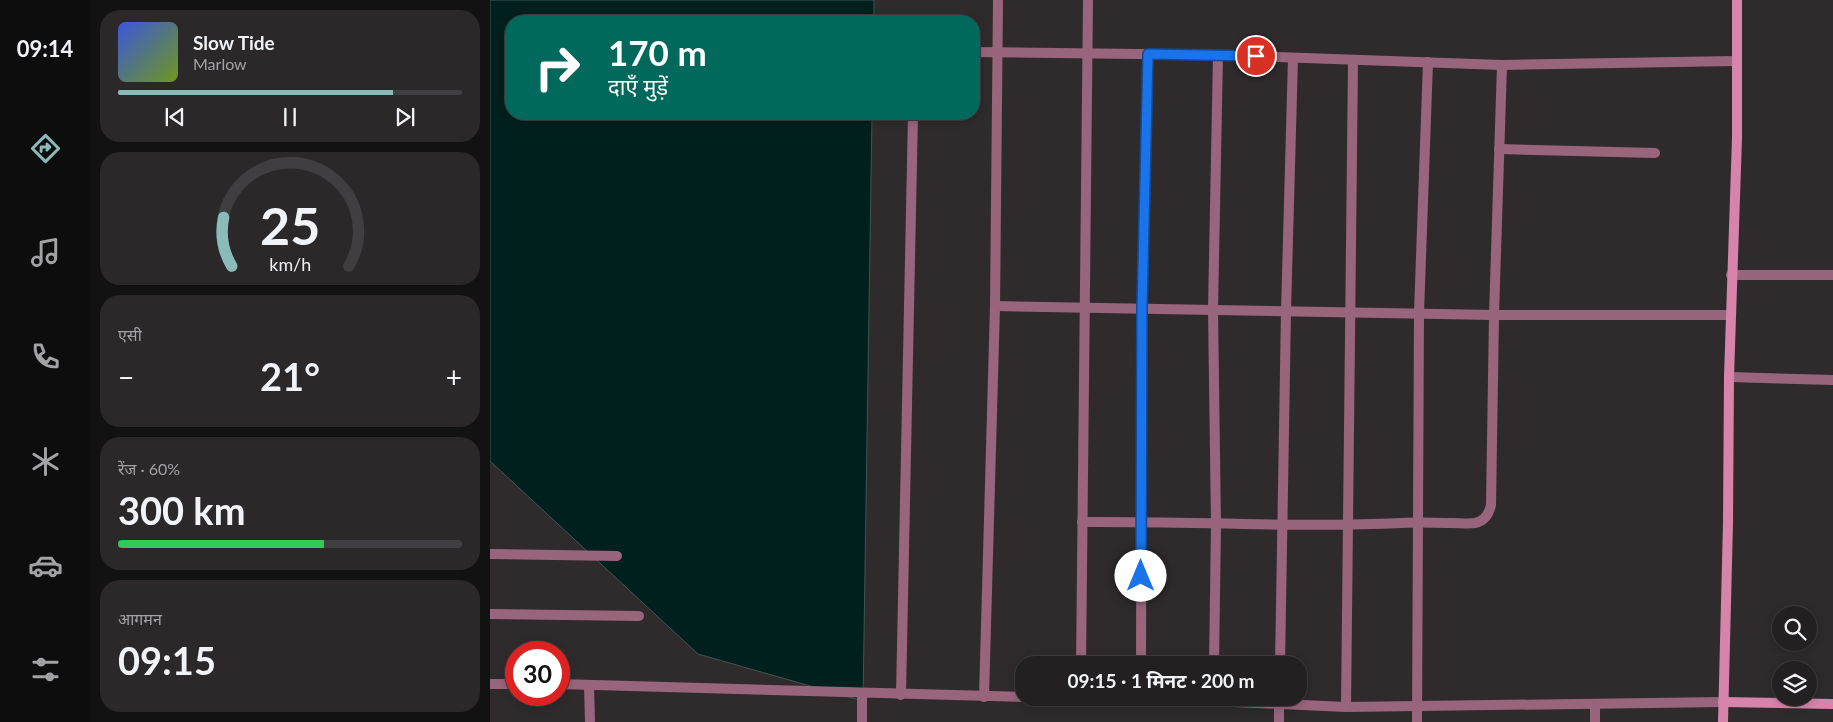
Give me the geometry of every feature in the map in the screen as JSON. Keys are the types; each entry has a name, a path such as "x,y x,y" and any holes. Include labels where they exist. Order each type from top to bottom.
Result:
{"main road":[{"path":"1723,722 1728,523 1730,315 1737,138 1737,0"},
{"path":"1724,702 1833,704"}],"street":[{"path":"984,697 995,306 998,0"},
{"path":"1081,656 1088,0"},
{"path":"980,52 1218,55 1502,65 1736,61"},
{"path":"1141,656 1142,309 1148,54"},
{"path":"1214,656 1216,525 1213,310 1218,55"},
{"path":"1280,656 1286,311 1293,58"},
{"path":"1346,707 1353,60"},
{"path":"1418,722 1419,313 1428,62"},
{"path":"1082,522 1347,526 1418,522 1475,523 1484,519 1489,514 1491,505 1494,314 1502,65"},
{"path":"901,695 913,120"},
{"path":"1499,149 1655,153"},
{"path":"1731,275 1833,275"},
{"path":"995,306 1494,314 1730,315"},
{"path":"1729,377 1833,380"},
{"path":"490,554 617,556"},
{"path":"490,614 639,616"},
{"path":"490,684 505,684"},
{"path":"570,684 1015,697"},
{"path":"589,684 590,722"},
{"path":"862,693 862,722"},
{"path":"1307,704 1346,707 1418,707 1724,702"},
{"path":"1595,705 1595,722"},
{"path":"1279,706 1279,722"}],"shaded area":[{"path":"490,0 874,0 874,15 505,15 505,120 872,120 863,701 698,654 490,461"}],"route":[{"path":"1141,576 1142,309 1148,54 1256,56"}]}
